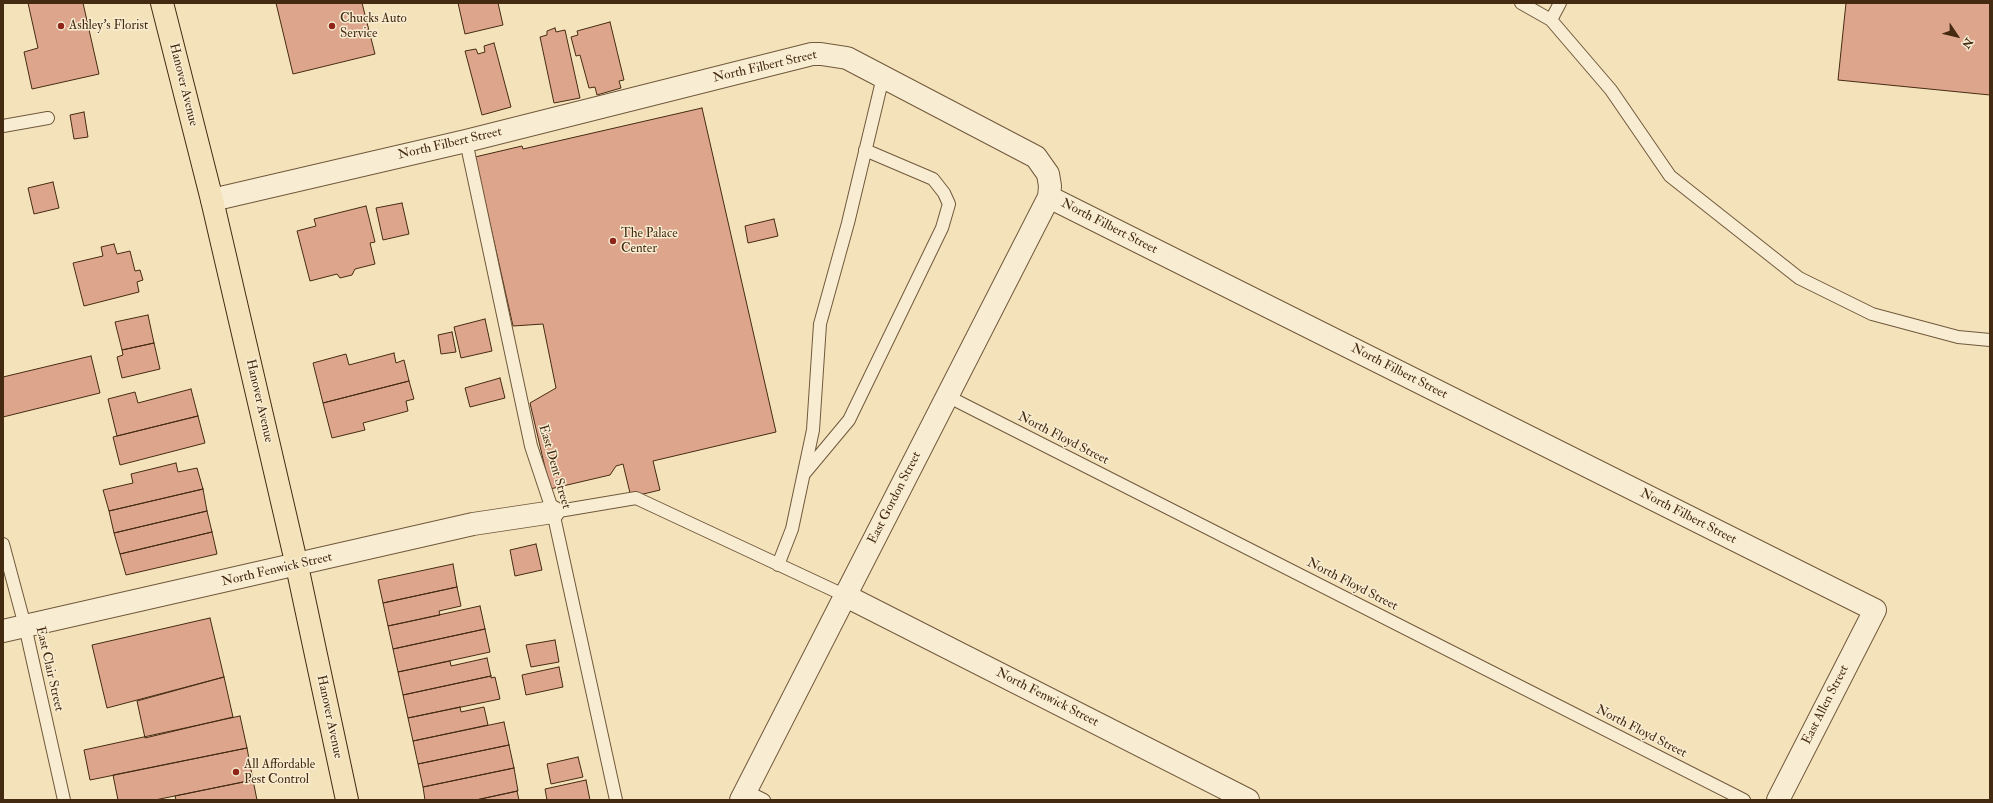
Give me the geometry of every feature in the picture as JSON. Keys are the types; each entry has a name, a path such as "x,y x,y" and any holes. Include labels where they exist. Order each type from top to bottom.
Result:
{"main road":[{"name":"Hanover Avenue","path":"162,3 212,200 297,566 347,800"}],"street":[{"name":"North Filbert Street","path":"212,200 466,141 812,54 847,58 1036,157 1048,174 1050,197 1875,610"},
{"name":"East Gordon Street","path":"750,797 846,596 1050,197"},
{"name":"North Fenwick Street","path":"3,631 297,566 473,524 552,512"},
{"name":"North Fenwick Street","path":"846,596 1248,800"},
{"name":"East Allen Street","path":"1778,800 1875,610"}],"lane":[{"path":"1521,3 1551,20 1611,90 1670,176 1798,278 1872,314 1958,337 1990,340"},
{"path":"1551,20 1560,3"},
{"path":"778,565 792,530 813,430 820,324 883,77"},
{"path":"3,126 48,118"},
{"name":"East Dent Street","path":"466,141 531,446 552,512 616,800"},
{"path":"804,475 849,420 942,228 949,204 944,193 933,179 865,150"},
{"name":"North Floyd Street","path":"947,396 1744,800"},
{"path":"552,512 636,498 846,596"},
{"name":"East Clair Street","path":"3,544 25,626 64,800"}],"building":[{"name":"Ashley's Florist","path":"28,3 83,3 99,74 32,89 24,52 38,48"},
{"path":"276,3 362,3 375,54 293,74"},
{"path":"458,3 498,3 503,25 465,34"},
{"path":"1846,3 1990,3 1990,95 1838,80"},
{"path":"610,22 624,80 619,81 621,88 597,95 595,87 589,88 580,55 576,56 571,37 578,35 577,31"},
{"path":"555,28 556,32 565,30 580,98 554,103 540,37 547,35 547,31"},
{"path":"494,43 511,107 482,115 465,51 476,49 478,54 485,52 484,46"},
{"name":"The Palace Center","path":"702,108 776,432 653,461 660,490 631,497 623,464 616,466 610,475 550,489 530,403 556,388 543,324 513,326 475,157 522,146 523,149"},
{"path":"84,112 88,137 74,139 70,115"},
{"path":"53,182 59,208 34,214 28,188"},
{"path":"402,203 409,234 383,240 376,208"},
{"path":"366,206 375,242 370,243 375,264 355,269 352,275 340,278 337,274 310,281 297,231 316,226 314,219"},
{"path":"774,219 778,236 748,243 745,226"},
{"path":"114,244 117,254 130,251 135,271 140,270 143,280 137,282 139,292 84,306 73,263 103,256 101,247"},
{"path":"148,315 154,343 122,350 115,322"},
{"path":"485,319 492,351 461,358 454,327"},
{"path":"452,332 456,352 441,354 438,335"},
{"path":"154,343 160,369 122,378 117,357 123,355 122,350"},
{"path":"394,353 396,363 404,360 409,381 323,403 313,363 346,354 349,365"},
{"path":"91,356 100,393 3,417 3,377"},
{"path":"500,378 505,398 470,407 465,388"},
{"path":"409,381 414,399 406,401 408,411 363,423 365,430 332,438 323,403"},
{"path":"191,389 198,416 117,436 108,399 135,392 138,403"},
{"path":"198,416 205,443 120,465 113,437"},
{"path":"176,463 178,472 197,468 203,489 109,511 103,490 133,483 131,474"},
{"path":"203,489 207,511 114,533 109,511"},
{"path":"207,511 212,532 120,554 114,533"},
{"path":"212,532 217,554 126,575 120,554"},
{"path":"536,544 542,570 515,576 510,550"},
{"path":"453,564 457,587 383,603 378,580"},
{"path":"457,587 461,606 439,611 440,615 388,626 383,603"},
{"path":"480,606 485,629 393,649 388,626"},
{"path":"210,618 224,677 107,708 92,645"},
{"path":"485,629 490,652 398,672 393,649"},
{"path":"555,640 559,662 531,667 526,645"},
{"path":"487,658 491,676 403,695 398,672 450,661 451,666"},
{"path":"559,667 563,687 526,695 522,675"},
{"path":"491,676 491,678 495,677 500,699 408,718 403,695"},
{"path":"224,677 233,717 145,738 137,701"},
{"path":"460,707 461,712 484,707 488,725 413,741 408,718"},
{"path":"240,716 247,748 90,780 84,750"},
{"path":"504,722 509,745 418,764 413,741"},
{"path":"509,745 514,768 423,787 418,764"},
{"path":"247,748 253,780 155,800 118,800 113,775"},
{"path":"578,757 583,777 551,784 547,764"},
{"path":"514,768 518,791 476,800 425,800 423,787"},
{"path":"253,780 257,800 176,800 175,796"},
{"path":"586,780 590,800 547,800 545,789"},
{"path":"517,791 519,800 476,800"}],"place":[{"name":"Ashley's Florist","path":"61,26"},
{"name":"Chucks Auto Service","path":"332,26"},
{"name":"The Palace Center","path":"613,241"},
{"name":"All Affordable Pest Control","path":"236,772"}]}
